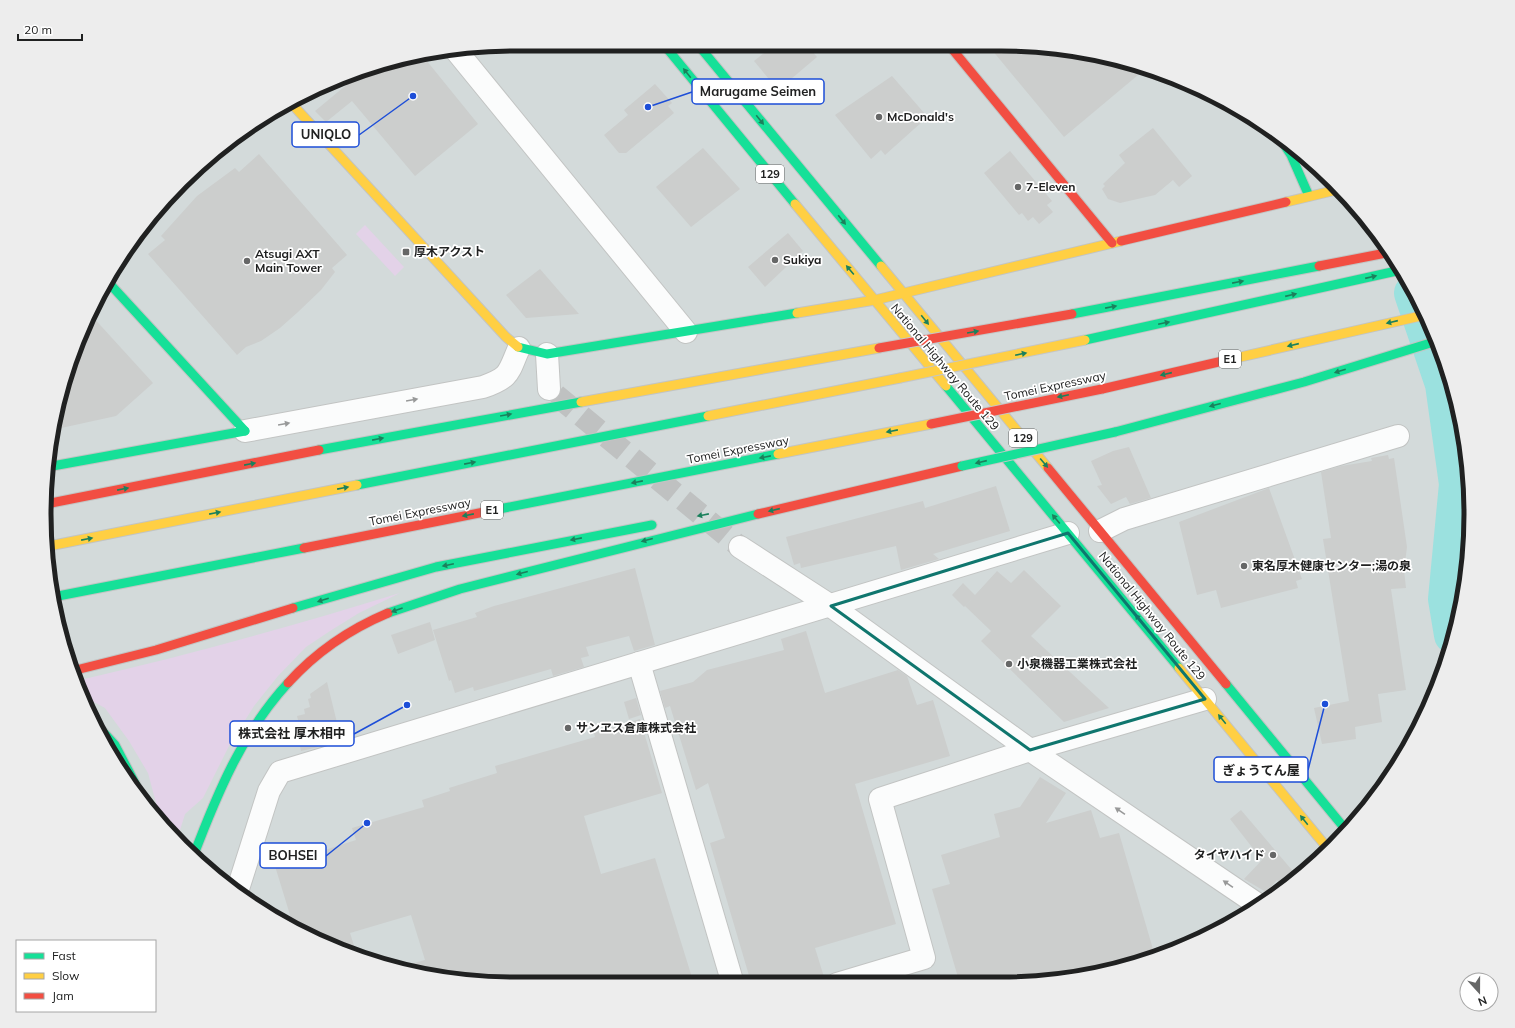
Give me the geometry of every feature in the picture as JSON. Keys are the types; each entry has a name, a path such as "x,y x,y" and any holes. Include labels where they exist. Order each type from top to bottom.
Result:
{"main road":[{"name":"National Highway Route 129","path":"669,51 1324,844"},
{"name":"National Highway Route 129","path":"703,51 1343,826"},
{"path":"954,51 1112,243"},
{"path":"294,107 506,337 519,348 547,354 686,332 904,294 1332,191"},
{"path":"1289,152 1309,196"},
{"path":"51,503 402,434 1072,314 1383,253"},
{"path":"52,545 900,378 1132,330 1395,271"},
{"path":"111,285 245,431"},
{"name":"Tomei Expressway","path":"59,596 931,424 1102,388 1419,315"},
{"path":"196,850 228,770 261,713 281,688 322,651 344,636 393,612 463,589 666,535 1114,432 1304,382 1431,343"},
{"path":"54,466 245,431"},
{"path":"751,506 962,466"},
{"path":"51,500 84,496"},
{"path":"78,670 222,632 405,575 485,557 665,522"},
{"path":"109,738 116,746 133,777"}],"street":[{"path":"459,54 686,332"},
{"path":"245,431 483,387 497,382 507,376 519,348"},
{"path":"547,354 549,389"},
{"path":"1100,531 1124,519 1398,436"},
{"path":"239,886 269,791 280,772 1068,533"},
{"path":"740,547 831,606 1030,750 1254,902"},
{"path":"638,664 731,977"},
{"path":"861,977 924,958 880,799 1030,750 1205,699"}],"highlighted area":[{"path":"1068,533 1205,699 1030,750 831,606"}],"shaded area":[{"path":"514,51 1001,51 1061,55 1121,67 1178,86 1233,113 1283,147 1306,166 1349,209 1368,232 1386,257 1416,309 1429,337 1448,394 1460,454 1463,484 1463,544 1460,574 1448,634 1439,663 1429,691 1402,746 1368,796 1349,819 1306,862 1283,881 1258,899 1206,929 1178,942 1121,961 1061,973 1031,976 514,977 454,973 394,961 337,942 282,915 232,881 209,862 166,819 147,796 113,746 86,691 67,634 55,574 51,514 55,454 67,394 86,337 113,282 147,232 166,209 209,166 232,147 282,113 337,86 394,67 454,55"},
{"path":"365,225 404,267 395,276 356,234"},
{"path":"400,593 359,613 306,647 278,676 254,706 229,746 203,798 185,814 179,833 158,809 148,773 129,741 105,708 90,700 82,680 239,640"}],"building":[{"path":"767,51 812,51 817,57 778,90 754,61"},
{"path":"993,51 1031,52 1061,55 1091,60 1140,73 1064,137"},
{"path":"426,60 478,124 415,176 352,101 326,122 315,111 351,81 394,67"},
{"name":"McDonald's","path":"892,76 925,114 921,118 923,121 885,155 881,150 871,159 835,115"},
{"path":"655,84 672,103 668,106 674,113 626,153 619,153 604,135 628,115 624,110"},
{"path":"1153,128 1192,176 1179,187 1173,180 1155,195 1120,203 1108,199 1102,189 1105,186 1103,184 1125,163 1119,155"},
{"path":"703,148 740,189 691,227 656,187"},
{"name":"7-Eleven","path":"1010,151 1052,201 1047,205 1053,212 1039,224 1033,217 1028,221 1022,213 1019,215 984,173"},
{"name":"Atsugi AXT Main Tower","path":"259,154 347,255 332,268 335,272 321,290 298,312 280,328 261,341 246,347 237,355 148,254 165,240 161,236 197,196 235,168 239,172"},
{"name":"Sukiya","path":"788,233 803,251 765,287 748,267"},
{"path":"540,269 579,314 526,318 506,295"},
{"path":"94,319 153,383 116,416 59,428 67,394 76,365"},
{"path":"1129,447 1151,498 1130,504 1126,497 1111,504 1097,486 1102,485 1091,461 1113,451"},
{"path":"1388,455 1389,459 1394,458 1407,547 1404,570 1406,588 1391,589 1406,690 1378,694 1382,722 1355,727 1356,739 1322,744 1314,708 1349,701 1323,539 1331,538 1321,472 1341,466 1372,461 1371,458"},
{"path":"996,486 1010,531 933,554 939,559 901,570 896,546 801,568 800,563 794,565 786,537 923,501 925,508"},
{"name":"東名厚木健康センター;湯の泉","path":"1269,488 1302,579 1296,581 1298,588 1221,608 1216,590 1197,595 1179,522"},
{"path":"635,568 655,645 634,651 629,636 586,647 589,656 581,658 584,667 553,676 551,669 474,691 473,687 455,693 451,680 449,681 433,630 477,617 475,613 494,606"},
{"path":"1024,570 1061,606 1031,636 1109,708 1064,722 981,641 991,631 965,606 964,607 952,595 963,583 975,595 997,571 1011,583"},
{"path":"430,622 435,640 398,654 391,635"},
{"path":"806,631 825,693 898,670 907,676 917,705 933,700 950,756 855,784 896,924 815,948 824,977 749,977 710,843 725,838 708,783 696,790 670,706 665,708 660,691 693,682 707,670 784,650 781,639"},
{"path":"327,682 341,739 317,744 318,747 301,751 294,721 298,720 297,716 305,714 304,709 310,707 308,699 311,698 310,694"},
{"path":"636,698 641,715 629,719 624,702"},
{"path":"640,719 662,793 584,816 601,874 655,858 692,977 514,977 454,973 409,964 425,960 411,915 350,933 355,948 337,942 292,920 275,866 356,840 352,828 424,807 422,800 450,791 449,788 497,773 495,766 595,737 594,733"},
{"path":"1040,777 1066,793 1046,823 1091,810 1100,838 1119,833 1153,951 1121,961 1061,973 1031,976 958,977 932,889 950,884 941,855 1000,837 994,814 1020,807"},
{"path":"1241,810 1294,872 1280,883 1277,880 1266,892 1244,879 1262,860 1230,819"}],"waterway":[{"path":"1425,329 1444,384 1458,484 1447,599 1451,622"}],"tunnel":[{"path":"556,395 740,547"}],"traffic: fast":[{"path":"669,51 795,204"},
{"path":"703,51 881,266"},
{"path":"1289,152 1309,196"},
{"path":"1072,314 1319,266"},
{"path":"1085,340 1395,271"},
{"path":"111,285 245,431"},
{"path":"518,347 547,354 797,313"},
{"path":"1115,432 1304,382 1431,343"},
{"path":"946,386 1179,668"},
{"path":"319,450 581,402"},
{"path":"357,485 708,416"},
{"path":"54,466 245,431"},
{"path":"962,466 1115,432"},
{"path":"494,510 778,454"},
{"path":"388,613 460,589 758,514"},
{"path":"293,608 436,567 652,525"},
{"path":"59,596 304,548"},
{"path":"196,850 221,787 244,743 257,722 288,683"},
{"path":"1226,684 1343,826"},
{"path":"109,739 115,745 127,768"}],"traffic: slow":[{"path":"294,107 506,337 518,347"},
{"path":"1286,202 1332,191"},
{"path":"795,204 946,386"},
{"path":"797,313 875,300 1121,241"},
{"path":"881,266 1048,468"},
{"path":"1227,360 1419,316"},
{"path":"900,378 1085,340"},
{"path":"581,402 879,348"},
{"path":"708,416 900,378"},
{"path":"778,454 931,424"},
{"path":"52,545 357,485"},
{"path":"1179,668 1324,844"}],"traffic: jam":[{"path":"954,51 1112,243"},
{"path":"1121,241 1286,202"},
{"path":"1319,266 1383,253"},
{"path":"879,348 1072,314"},
{"path":"1102,389 1227,360"},
{"path":"931,424 1102,389"},
{"path":"51,503 319,450"},
{"path":"758,514 962,466"},
{"path":"1048,468 1226,684"},
{"path":"304,548 494,510"},
{"path":"78,669 156,650 293,608"},
{"path":"288,683 310,661 334,642 360,626 388,613"}],"place":[{"name":"UNIQLO","path":"413,96"},
{"name":"Marugame Seimen","path":"648,107"},
{"name":"McDonald's","path":"879,117"},
{"name":"7-Eleven","path":"1018,187"},
{"name":"厚木アクスト","path":"406,252"},
{"name":"Sukiya","path":"775,260"},
{"name":"Atsugi AXT Main Tower","path":"247,261"},
{"name":"東名厚木健康センター;湯の泉","path":"1244,566"},
{"name":"小泉機器工業株式会社","path":"1009,664"},
{"name":"ぎょうてん屋","path":"1325,704"},
{"name":"株式会社 厚木相中","path":"407,705"},
{"name":"サンヱス倉庫株式会社","path":"568,728"},
{"name":"BOHSEI","path":"367,823"},
{"name":"タイヤハイド","path":"1273,855"}]}
